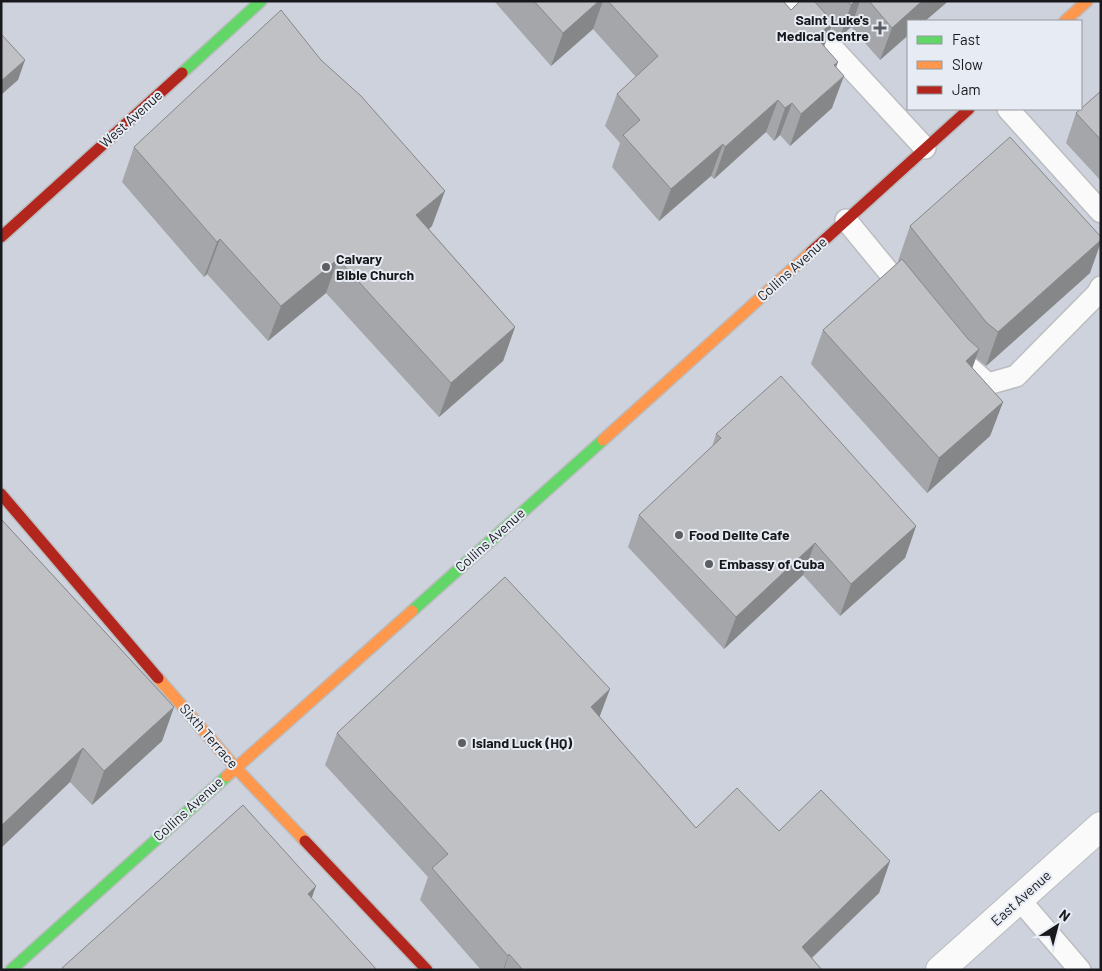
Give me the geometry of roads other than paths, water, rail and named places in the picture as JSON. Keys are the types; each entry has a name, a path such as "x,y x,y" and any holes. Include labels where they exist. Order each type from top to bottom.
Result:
{"street":[{"name":"West Avenue","path":"1,238 261,1"},
{"path":"1066,20 1087,1"},
{"name":"Collins Avenue","path":"11,970 967,110"},
{"name":"Sixth Terrace","path":"1,494 236,767 427,970"},
{"name":"East Avenue","path":"940,970 1101,826"}],"lane":[{"path":"789,1 925,148"},
{"path":"1009,110 1101,212"},
{"path":"846,220 921,312"},
{"path":"946,343 965,366 988,384 1016,376 1097,294 1101,286"},
{"path":"1019,899 1080,970"}],"place":[{"name":"Saint Luke's Medical Centre","path":"880,28"},
{"name":"Calvary Bible Church","path":"326,267"},
{"name":"Food Delite Cafe","path":"679,535"},
{"name":"Embassy of Cuba","path":"709,564"},
{"name":"Island Luck (HQ)","path":"462,743"}]}
